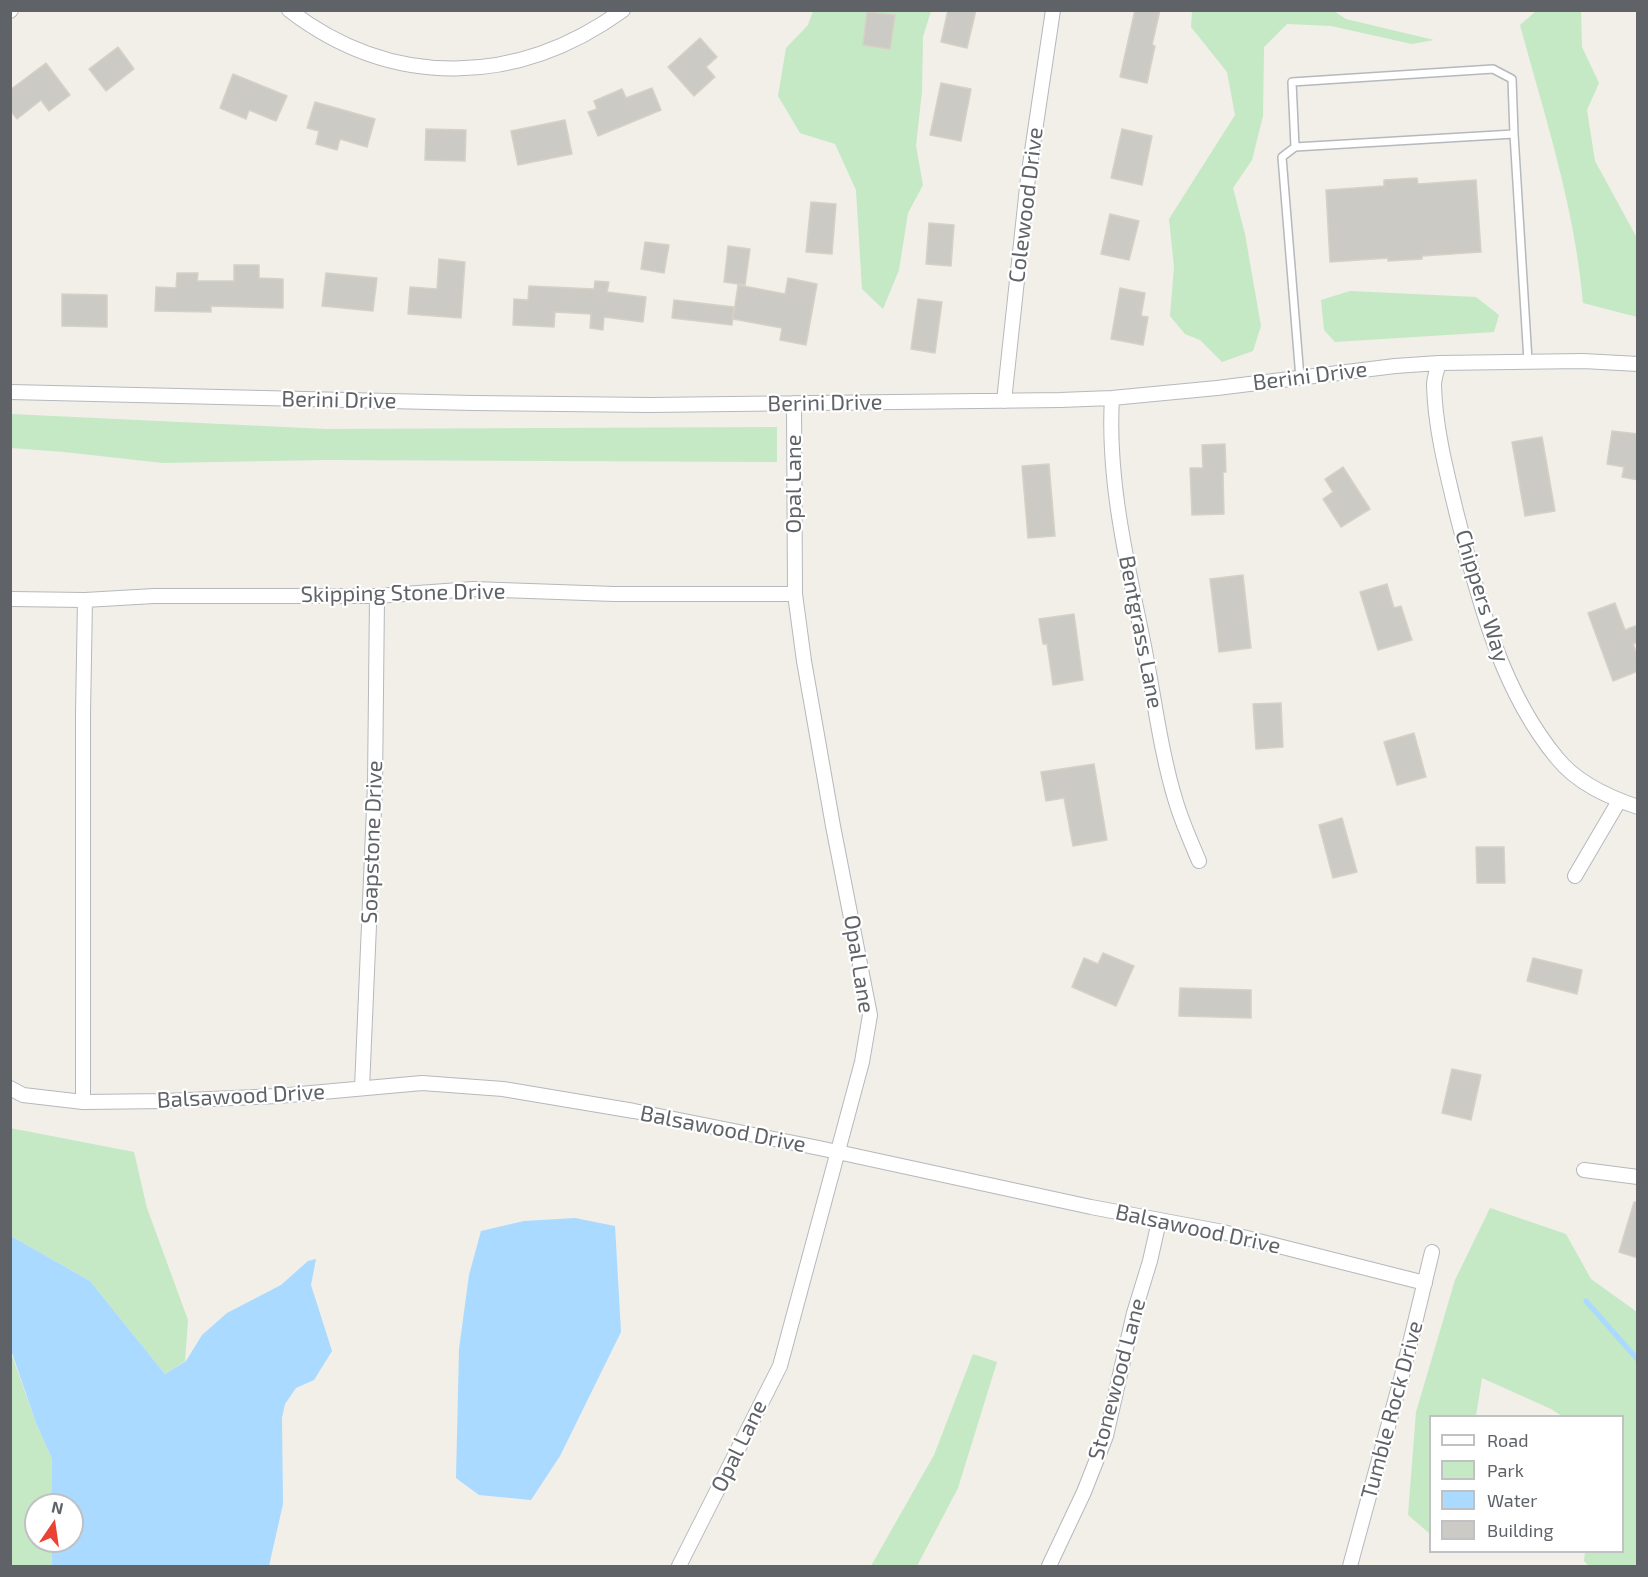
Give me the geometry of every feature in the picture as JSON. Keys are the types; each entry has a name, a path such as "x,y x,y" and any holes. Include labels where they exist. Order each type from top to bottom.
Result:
{"street":[{"path":"289,10 334,39 363,52 423,67 454,69 516,62 547,53 603,25 623,10"},
{"name":"Colewood Drive","path":"1004,401 1028,178 1053,10"},
{"name":"Berini Drive","path":"10,392 650,405 1004,401 1112,398 1439,363 1583,361 1638,363"},
{"name":"Chippers Way","path":"1439,363 1434,383 1449,482 1482,611 1501,660 1534,727 1558,760 1589,787 1638,807"},
{"name":"Bentgrass Lane","path":"1112,398 1110,425 1127,562 1167,768 1176,803 1199,861"},
{"name":"Opal Lane","path":"679,1566 780,1365 862,1062 870,1015 831,815 795,594 794,403"},
{"name":"Skipping Stone Drive","path":"10,599 85,600 154,596 377,596 473,590 614,594 795,594"},
{"name":"Soapstone Drive","path":"362,1088 375,784 377,596"},
{"path":"83,1102 85,600"},
{"path":"1575,876 1619,801"},
{"name":"Balsawood Drive","path":"10,1088 23,1095 83,1102 278,1096 422,1083 503,1089 634,1111 1159,1221 1222,1232 1425,1283"},
{"path":"1584,1170 1638,1177"},
{"name":"Stonewood Lane","path":"1049,1566 1084,1492 1106,1436 1134,1313 1150,1261 1159,1221"},
{"name":"Tumble Rock Drive","path":"1350,1566 1432,1252"}],"lane":[{"path":"1295,147 1292,82 1493,69 1512,79 1528,362"},
{"path":"1300,378 1282,157 1295,147 1514,134"}],"green space":[{"path":"813,11 931,11 923,37 922,91 916,146 923,185 908,213 899,270 883,309 862,289 856,190 835,144 800,133 778,96 786,48 808,25"},
{"path":"1192,11 1334,11 1346,19 1434,40 1412,44 1331,26 1287,24 1264,47 1263,116 1252,160 1233,188 1245,234 1261,326 1253,351 1222,362 1200,340 1185,334 1170,316 1174,267 1169,219 1235,115 1227,72 1191,27"},
{"path":"1536,11 1581,11 1582,47 1599,83 1587,110 1595,161 1637,238 1637,317 1583,303 1566,198 1520,25"},
{"path":"1350,291 1476,297 1499,315 1494,332 1335,342 1324,330 1321,300"},
{"path":"11,414 326,429 777,427 777,462 323,460 163,463 11,448"},
{"path":"10,1128 134,1152 147,1208 188,1320 185,1361 165,1374 90,1281 11,1236"},
{"path":"1490,1208 1566,1234 1591,1279 1637,1312 1637,1566 1589,1566 1584,1561 1585,1553 1624,1553 1624,1415 1560,1415 1482,1378 1476,1415 1429,1415 1429,1533 1408,1515 1416,1412 1455,1280"},
{"path":"10,1350 36,1423 52,1459 51,1493 24,1493 24,1553 51,1553 52,1566 11,1566"},
{"path":"973,1354 997,1362 958,1488 917,1566 871,1566 934,1455"}],"water":[{"path":"575,1218 615,1226 621,1332 560,1456 531,1500 479,1495 456,1478 459,1349 469,1275 481,1231 524,1221"},
{"path":"11,1236 90,1281 165,1374 186,1361 202,1335 227,1313 281,1285 308,1261 316,1259 311,1285 332,1351 314,1380 296,1388 285,1404 282,1418 283,1504 269,1566 52,1566 51,1553 84,1553 84,1493 51,1493 52,1459 36,1423 11,1350"}],"building":[{"path":"948,10 976,10 967,48 941,42"},
{"path":"1135,10 1160,10 1147,83 1120,77"},
{"path":"867,12 895,15 890,49 863,45"},
{"path":"700,38 717,57 706,67 715,77 694,96 668,67"},
{"path":"118,47 134,69 106,91 89,69"},
{"path":"46,63 70,95 49,111 41,100 17,119 10,110 10,90"},
{"path":"233,74 287,96 276,121 249,110 246,119 220,108"},
{"path":"941,83 971,89 961,141 930,135"},
{"path":"652,88 661,110 598,136 588,112 597,109 594,101 622,89 626,98"},
{"path":"315,102 375,119 367,147 340,139 337,150 316,144 319,131 307,128"},
{"path":"565,120 572,154 518,165 511,131"},
{"path":"426,129 466,130 465,161 425,160"},
{"path":"1122,129 1152,136 1142,185 1111,178"},
{"path":"1417,178 1418,184 1476,180 1481,252 1422,256 1422,259 1388,261 1388,258 1330,262 1326,190 1384,186 1384,180"},
{"path":"811,202 836,204 832,254 806,252"},
{"path":"1110,214 1139,221 1129,260 1101,254"},
{"path":"929,223 954,225 951,266 926,264"},
{"path":"645,242 669,245 664,273 641,269"},
{"path":"728,246 750,249 745,285 724,282"},
{"path":"439,259 465,262 461,318 408,314 410,287 437,289"},
{"path":"234,265 259,265 259,278 283,279 283,308 211,306 211,312 155,311 156,287 176,288 177,273 198,273 197,281 234,281"},
{"path":"326,273 377,278 373,311 322,306"},
{"path":"788,278 817,284 806,345 780,340 782,328 733,319 738,285 785,294"},
{"path":"595,281 609,282 607,292 646,297 643,322 604,317 603,330 590,328 591,314 555,312 554,327 513,325 514,299 528,300 529,286 594,289"},
{"path":"1120,288 1145,293 1141,316 1148,317 1143,345 1111,339"},
{"path":"62,294 107,295 107,327 62,326"},
{"path":"918,299 942,302 935,353 911,349"},
{"path":"674,300 734,307 732,325 672,318"},
{"path":"1612,431 1638,434 1638,480 1622,477 1624,467 1607,464"},
{"path":"1542,437 1555,511 1525,516 1512,442"},
{"path":"1225,444 1224,514 1192,515 1190,468 1203,468 1202,445"},
{"path":"1049,464 1055,536 1028,538 1022,466"},
{"path":"1343,467 1370,509 1341,527 1323,499 1333,492 1325,479"},
{"path":"1243,575 1251,648 1219,652 1210,579"},
{"path":"1387,584 1394,608 1401,606 1412,640 1378,650 1360,592"},
{"path":"1615,603 1625,630 1638,625 1638,642 1633,644 1638,657 1638,671 1613,681 1588,613"},
{"path":"1074,614 1083,680 1053,685 1047,644 1043,644 1039,619"},
{"path":"1281,703 1283,747 1256,749 1253,704"},
{"path":"1414,733 1426,777 1397,785 1384,742"},
{"path":"1094,764 1107,840 1073,846 1064,798 1046,801 1041,772"},
{"path":"1342,818 1357,872 1333,878 1319,825"},
{"path":"1476,847 1504,847 1505,883 1477,883"},
{"path":"1103,953 1134,966 1116,1006 1072,987 1084,958 1098,964"},
{"path":"1533,958 1582,970 1577,994 1527,981"},
{"path":"1180,988 1251,990 1251,1018 1179,1016"},
{"path":"1452,1069 1481,1075 1471,1120 1442,1113"},
{"path":"1634,1202 1638,1202 1638,1258 1619,1252"}],"waterway":[{"path":"1586,1301 1638,1360"}]}
